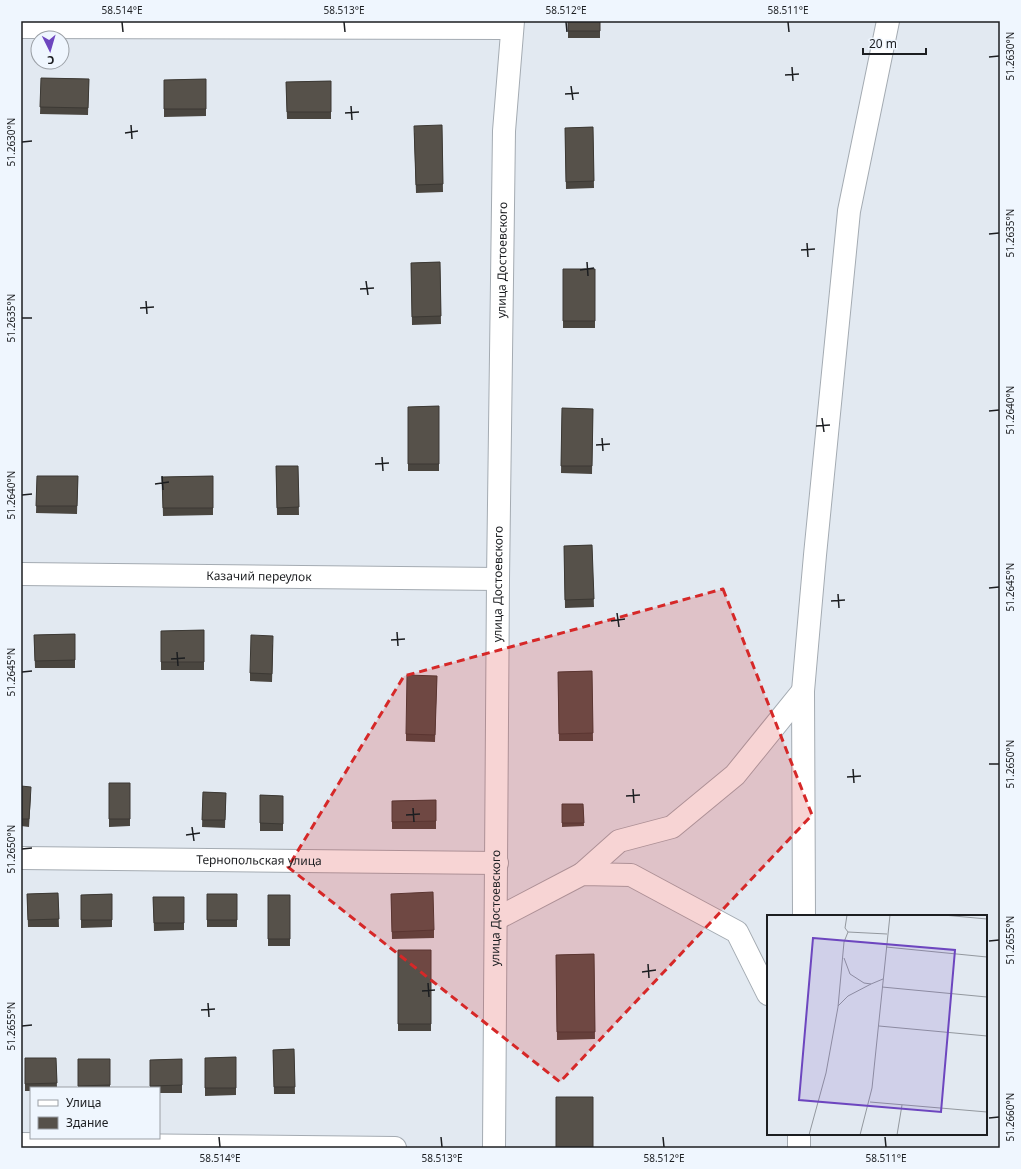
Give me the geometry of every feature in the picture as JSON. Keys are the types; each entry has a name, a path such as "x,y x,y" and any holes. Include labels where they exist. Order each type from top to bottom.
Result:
{"street":[{"path":"804,915 803,691 814,555 850,211 888,21"},
{"path":"21,27 281,24 512,24"},
{"name":"улица Достоевского","path":"494,1148 498,579 504,131 512,24"},
{"name":"Казачий переулок","path":"21,574 498,579"},
{"path":"496,919 582,874 619,841 672,826 729,779 803,691"},
{"name":"Тернопольская улица","path":"21,858 497,863"},
{"path":"582,874 631,875 737,932 767,992"},
{"path":"799,1135 799,1148"},
{"path":"21,1144 395,1148"}],"highlighted area":[{"path":"723,589 812,815 560,1082 288,867 404,676"}],"building":[{"path":"568,21 600,21 600,31 568,31"},
{"path":"41,78 89,79 88,108 40,107"},
{"path":"206,79 206,109 164,109 164,80"},
{"path":"331,81 331,112 287,112 286,82"},
{"path":"442,125 443,184 416,185 414,126"},
{"path":"593,127 594,181 566,182 565,128"},
{"path":"440,262 441,316 412,317 411,263"},
{"path":"563,269 595,269 595,321 563,321"},
{"path":"439,406 439,464 408,464 408,407"},
{"path":"562,408 593,409 592,466 561,466"},
{"path":"276,466 298,466 299,507 277,508"},
{"path":"37,476 78,476 77,506 36,506"},
{"path":"213,476 213,508 163,508 162,477"},
{"path":"592,545 594,599 565,600 564,546"},
{"path":"204,630 204,662 161,662 161,631"},
{"path":"75,634 75,660 35,661 34,635"},
{"path":"251,635 273,636 272,674 250,673"},
{"path":"592,671 593,733 559,734 558,672"},
{"path":"407,675 437,676 435,735 406,734"},
{"path":"109,783 130,783 130,819 109,819"},
{"path":"21,786 31,787 29,819 21,819"},
{"path":"203,792 226,793 225,820 202,820"},
{"path":"260,795 283,796 283,824 260,823"},
{"path":"436,800 436,821 392,822 392,801"},
{"path":"562,804 583,804 584,823 562,823"},
{"path":"433,892 434,930 392,932 391,894"},
{"path":"58,893 59,919 28,920 27,894"},
{"path":"112,894 112,920 81,920 81,895"},
{"path":"207,894 237,894 237,920 207,920"},
{"path":"268,895 290,895 290,939 268,939"},
{"path":"153,897 184,897 184,923 154,923"},
{"path":"398,950 431,950 431,1024 398,1024"},
{"path":"594,954 595,1032 557,1032 556,955"},
{"path":"294,1049 295,1087 274,1087 273,1050"},
{"path":"236,1057 236,1088 205,1088 205,1058"},
{"path":"25,1058 56,1058 57,1083 25,1084"},
{"path":"78,1059 110,1059 110,1085 78,1086"},
{"path":"182,1059 182,1085 150,1086 150,1060"},
{"path":"556,1097 593,1097 593,1148 556,1148"}]}
